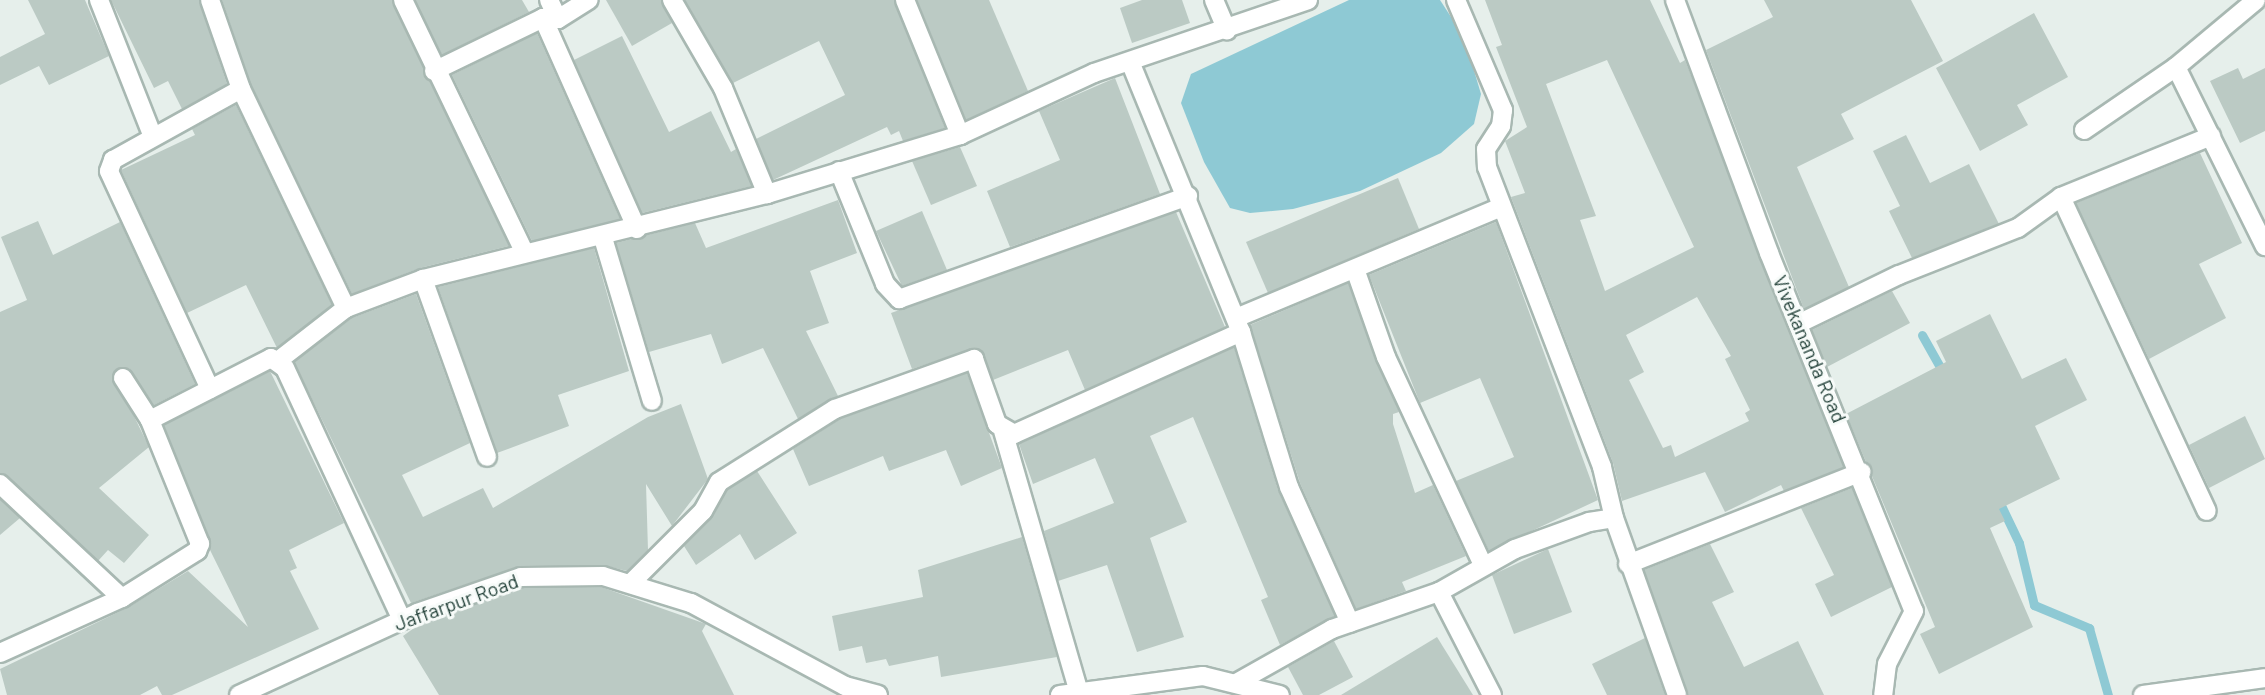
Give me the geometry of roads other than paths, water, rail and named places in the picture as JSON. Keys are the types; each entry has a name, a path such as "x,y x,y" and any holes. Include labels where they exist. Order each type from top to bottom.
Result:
{"street":[{"path":"99,0 153,137"},
{"path":"210,0 241,89 346,308"},
{"path":"403,0 434,71 525,253"},
{"path":"549,0 550,18 637,229"},
{"path":"434,71 588,0"},
{"path":"672,0 723,88 767,194"},
{"path":"905,0 960,135"},
{"path":"1214,0 1227,30"},
{"path":"150,420 264,360 279,360 346,308 423,279 525,253 637,229 767,194 960,135 1094,73 1131,64 1308,0"},
{"path":"1456,0 1503,110 1484,156 1602,467 1614,519 1628,564 1677,695"},
{"name":"Vivekananda Road","path":"1675,0 1800,323 1862,472 1914,611 1887,664 1883,695"},
{"path":"2084,130 2176,67 2256,0"},
{"path":"1131,64 1188,196 1239,325 1289,487 1350,623"},
{"path":"2176,67 2265,246"},
{"path":"210,388 109,171 113,160 241,89"},
{"path":"1800,323 1899,275 2018,228 2061,197 2211,136"},
{"path":"839,171 885,284 899,299 1188,196"},
{"path":"2061,197 2207,511"},
{"path":"1003,431 1014,434 1355,269 1502,207"},
{"path":"603,238 652,401"},
{"path":"1355,269 1386,357 1483,565"},
{"path":"423,279 487,457"},
{"path":"633,581 704,511 719,482 835,409 974,359 1003,431 1079,693"},
{"path":"279,360 402,620"},
{"path":"0,653 122,598 189,558 200,544 150,420 123,378"},
{"path":"1628,564 1862,472"},
{"path":"0,484 122,598"},
{"path":"1238,682 1274,658 1350,623 1439,592 1483,565 1589,522 1614,519"},
{"name":"Jaffarpur Road","path":"239,695 402,620 521,577 603,576 633,581 691,603 845,686 878,695"},
{"path":"1439,592 1492,695"},
{"path":"1060,695 1203,676 1238,682 1280,695"},
{"path":"2143,695 2265,678"}],"water":[{"path":"1349,0 1440,0 1464,37 1481,94 1474,124 1441,153 1360,191 1293,209 1250,213 1230,208 1204,162 1181,103 1191,74"}],"waterway":[{"path":"1922,335 1944,374"},
{"path":"1997,497 2019,543 2034,605 2089,628 2108,695"}]}
